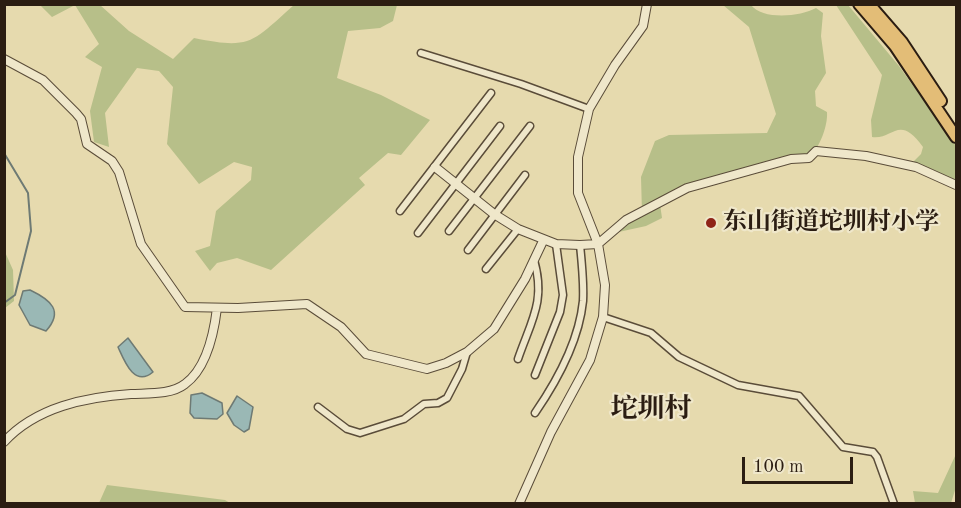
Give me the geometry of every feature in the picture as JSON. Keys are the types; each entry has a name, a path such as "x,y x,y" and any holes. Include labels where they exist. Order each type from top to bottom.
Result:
{"highway":[{"path":"859,4 896,46 957,137"},
{"path":"869,4 902,42 957,124"}],"street":[{"path":"519,504 551,432 590,360 603,317 604,285 598,244 578,193 578,157 589,109 615,65 643,26 647,4"},
{"path":"421,53 521,84 589,109"},
{"path":"4,58 43,81 81,119 87,144 112,161 119,172 141,244 180,303 192,309 307,304 341,327 366,354 427,369 446,363 467,352 494,329 543,241"},
{"path":"400,211 491,93"},
{"path":"418,232 500,126"},
{"path":"449,231 530,126"},
{"path":"435,167 494,214 518,229 543,241 580,245 598,244 628,219 687,188 791,159 809,158 816,151 866,156 916,167 957,185"},
{"path":"468,250 525,175"},
{"path":"486,269 518,229"},
{"path":"535,375 560,312 563,295 556,244"},
{"path":"535,413 563,365 577,329 583,303 580,245"},
{"path":"518,359 540,300 539,276 534,259"},
{"path":"4,442 26,422 81,400 169,391 185,385 196,373 205,356 217,308"},
{"path":"603,317 651,333 679,357 738,385 799,396 843,447 873,452 877,457 894,504"},
{"path":"318,407 347,429 360,433 404,419 424,404 438,403 447,398 462,369 467,352"}],"green space":[{"path":"40,5 75,5 52,17"},
{"path":"75,5 100,5 129,31 173,59 194,38 228,43 250,40 294,5 397,5 393,21 380,28 348,31 337,78 381,95 430,120 401,155 388,153 359,178 365,185 271,270 237,258 217,263 210,271 195,251 210,246 216,211 251,180 252,167 234,162 199,184 167,144 173,87 159,71 137,68 105,113 109,147 94,142 90,111 102,67 85,57 99,44"},
{"path":"723,5 751,5 764,13 782,16 816,8 823,13 821,36 826,73 815,91 816,106 827,112 827,118 819,143 809,158 705,181 660,204 662,218 646,226 614,233 642,213 641,177 655,141 669,135 767,133 776,114 749,27"},
{"path":"836,5 848,5 899,66 956,146 956,185 909,166 921,154 923,147 908,132 896,130 879,137 872,137 871,120 882,75"},
{"path":"5,252 13,270 14,301 5,308"},
{"path":"956,454 956,487 951,503 915,503 913,491 938,493"},
{"path":"107,485 225,500 230,503 99,503"}],"water":[{"path":"30,290 44,298 53,307 54,318 46,331 30,325 19,305 23,291"},
{"path":"128,338 153,372 140,377 131,370 118,347"},
{"path":"202,393 222,403 223,414 217,419 194,418 190,413 191,395"},
{"path":"237,396 253,407 249,429 244,432 234,425 227,413"}],"waterway":[{"path":"4,153 28,193 31,231 15,295 4,303"}],"place":[{"name":"东山街道坨圳村小学","path":"711,223"}],"district":[{"name":"坨圳村","path":"651,410"}]}
